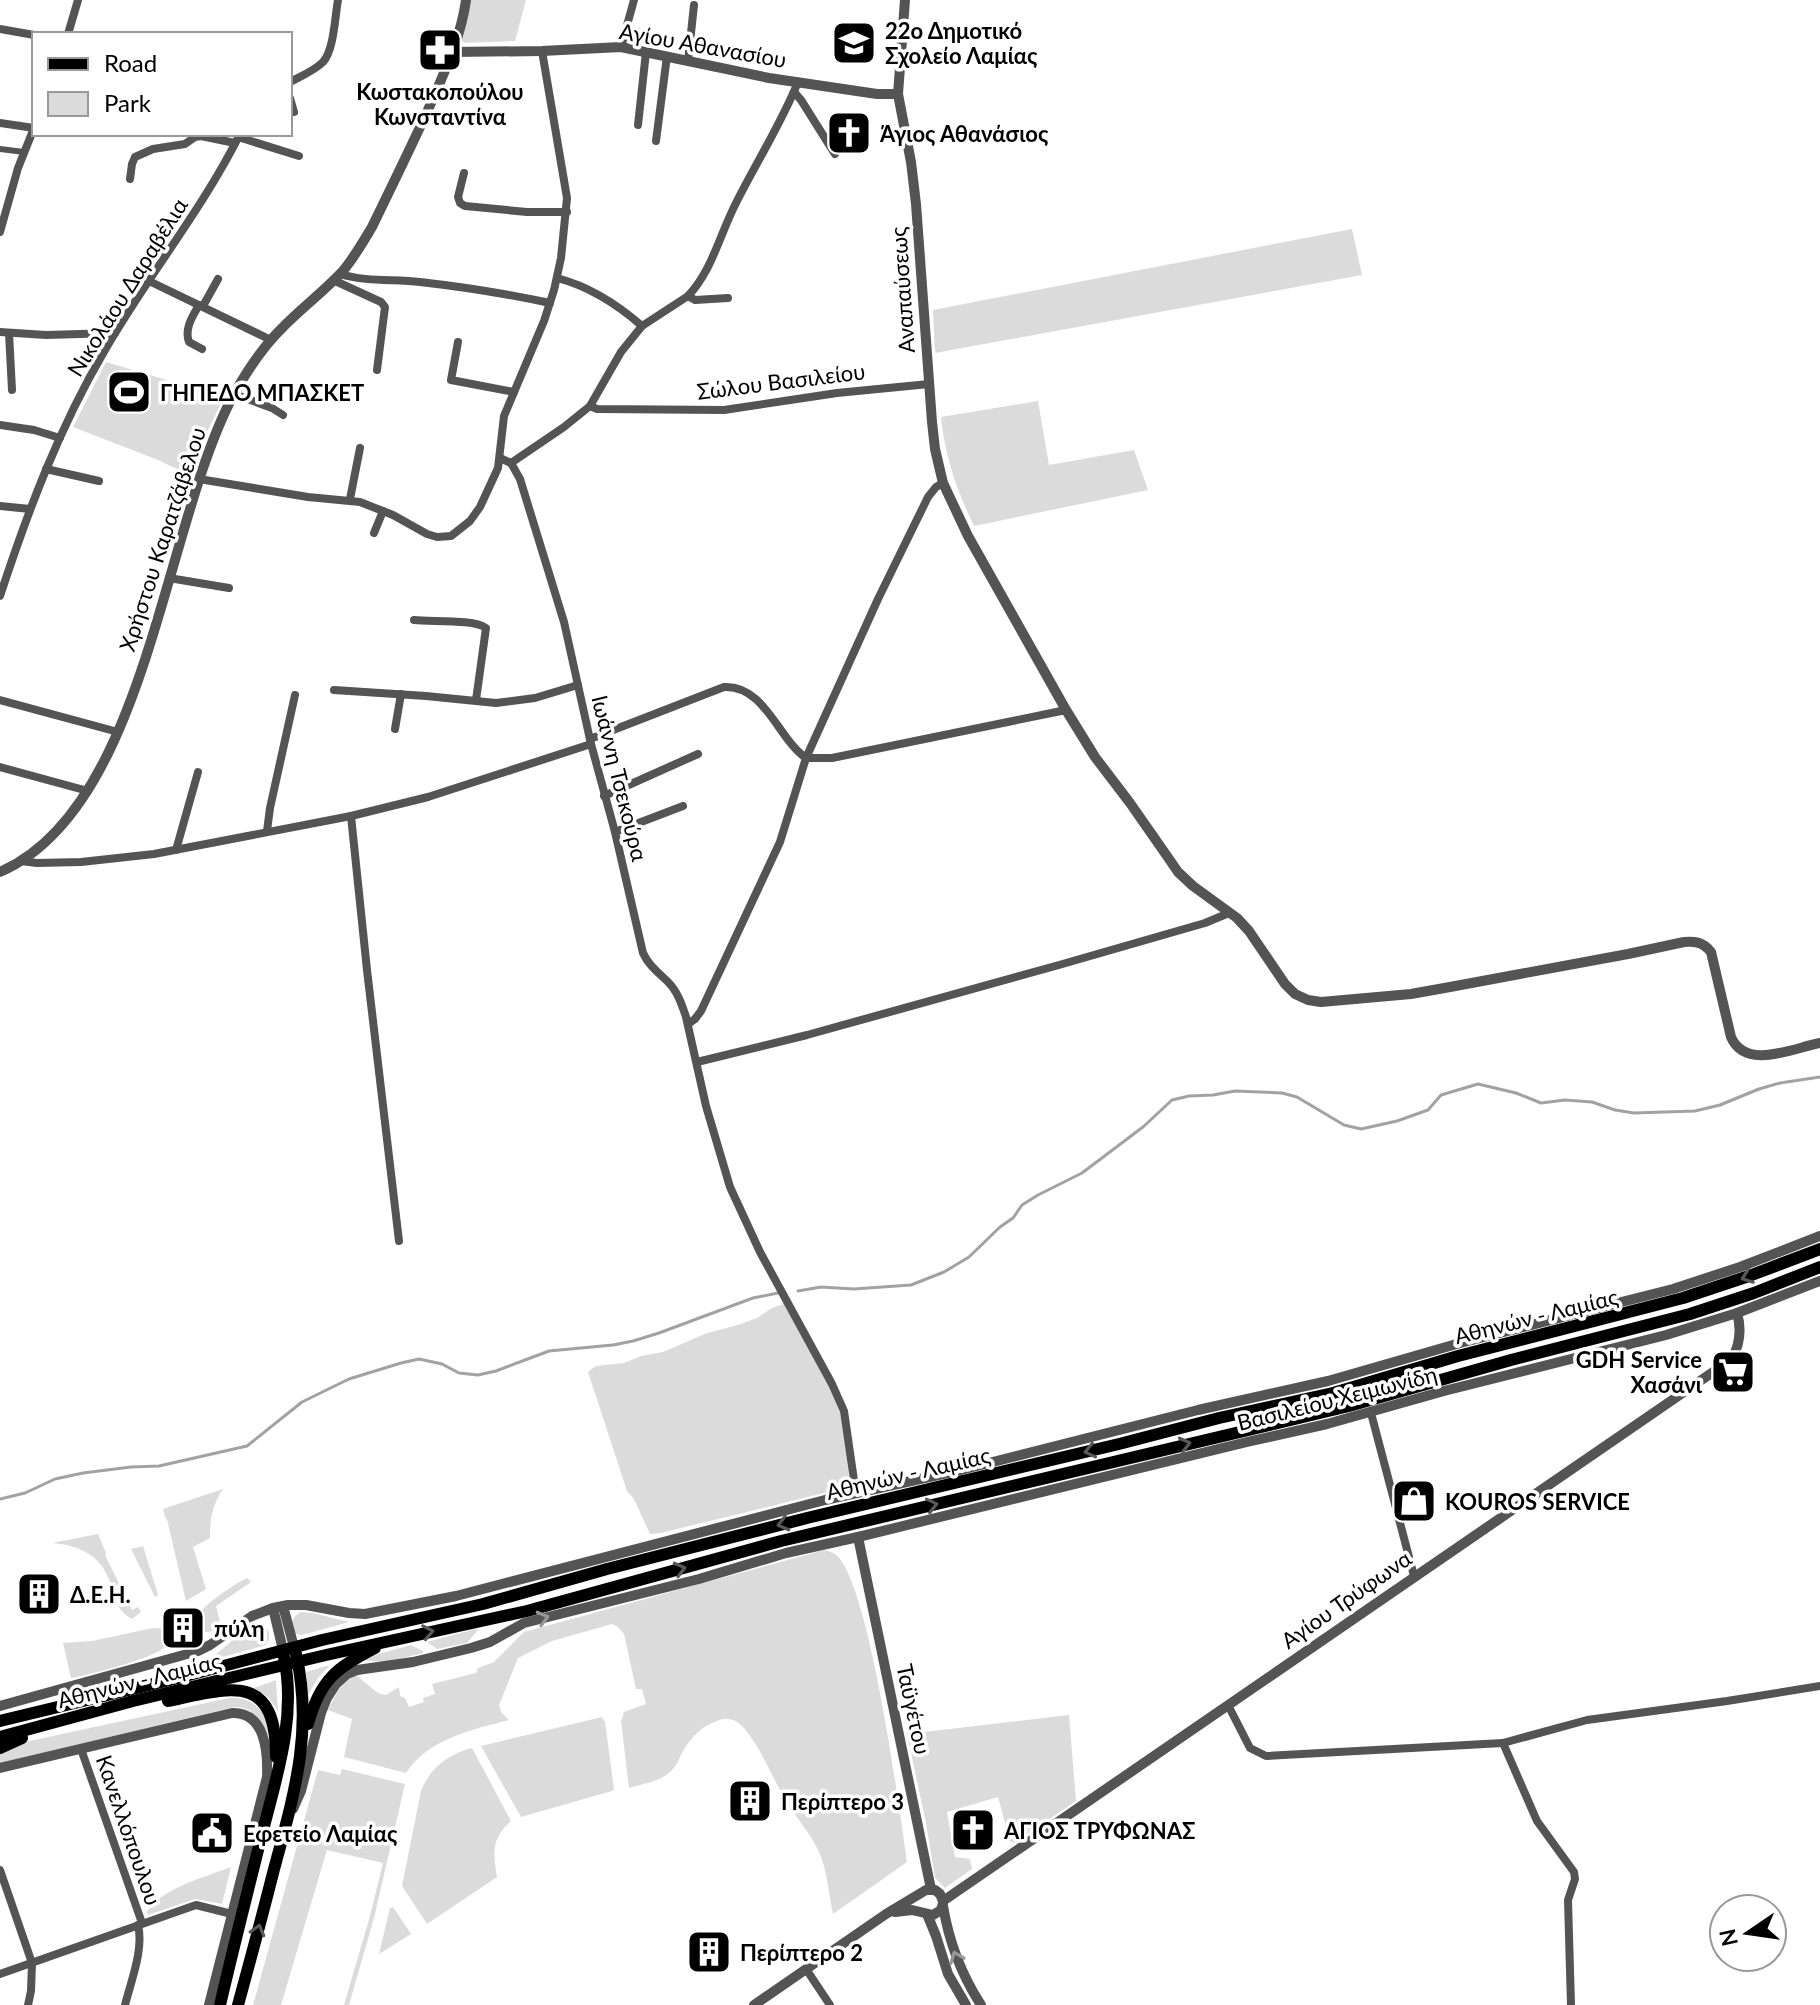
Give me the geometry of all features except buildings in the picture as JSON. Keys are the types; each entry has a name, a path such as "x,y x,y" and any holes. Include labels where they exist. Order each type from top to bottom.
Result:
{"main road":[{"name":"Αθηνών - Λαμίας","path":"0,1721 289,1648 495,1601 807,1518 1322,1396 1458,1356 1683,1298 1820,1249"},
{"name":"Αθηνών - Λαμίας","path":"0,1737 292,1663 514,1614 781,1541 1349,1406 1698,1312 1820,1267"},
{"path":"238,2005 316,1698 335,1673 391,1640"},
{"path":"289,1648 292,1663 302,1683 302,1750"},
{"path":"220,2005 288,1720 292,1663"},
{"path":"103,1709 129,1710 234,1689 253,1694 262,1700 271,1716 276,1741 275,1780"},
{"path":"0,1748 74,1717"}],"street":[{"path":"69,32 78,0"},
{"path":"292,81 320,64 327,56 338,0"},
{"name":"Χρήστου Καρατζάβελου","path":"0,872 41,847 88,791 133,694 199,479 219,425 234,394 261,352 336,277 372,227 452,52 466,0"},
{"path":"621,47 634,0"},
{"name":"Αναπαύσεως","path":"905,0 898,94 916,204 935,449 943,483 968,536 1066,710 1095,757 1178,872 1249,931 1285,984 1295,994 1308,1000 1321,1002 1411,994 1696,942 1711,952 1731,1037 1743,1052 1773,1054 1820,1043"},
{"path":"688,61 694,5"},
{"path":"0,29 32,35"},
{"name":"Αγίου Αθανασίου","path":"452,52 621,47 796,87 898,94"},
{"path":"199,479 297,495 350,499 437,537 451,536 470,521 492,484 500,458 504,416 550,303 557,278 567,212 565,181 542,51"},
{"path":"638,125 646,52"},
{"path":"656,141 667,56"},
{"path":"796,87 835,154"},
{"path":"500,458 511,463 590,406 621,352 642,326 688,296 700,281 796,87"},
{"path":"292,105 294,112"},
{"path":"0,123 32,128"},
{"path":"0,232 3,208 32,133"},
{"path":"130,179 135,157 153,149 185,144 201,136 238,138 299,156"},
{"name":"Νικολάου Δαραβέλια","path":"0,596 4,570 60,438 115,333 222,169 238,138"},
{"path":"0,149 24,152"},
{"path":"464,173 458,197 465,206 567,212"},
{"path":"336,277 408,281 550,303"},
{"path":"336,277 385,307 377,370"},
{"path":"557,278 598,296 642,326"},
{"path":"202,349 189,342 186,336 188,327 218,279"},
{"path":"149,281 271,340"},
{"path":"688,296 695,300 728,298"},
{"path":"12,390 5,332 46,335 115,333"},
{"path":"458,342 451,380 514,392"},
{"name":"Σώλου Βασιλείου","path":"590,406 597,409 724,410 837,393 929,384"},
{"path":"234,394 283,415"},
{"path":"0,425 60,438"},
{"path":"350,499 360,448"},
{"name":"Ιωάννη Τσεκούρα","path":"511,463 520,479 564,622 590,742 643,953 653,969 675,991 688,1024 706,1106 730,1187 760,1252 844,1411 856,1494"},
{"path":"46,469 99,481"},
{"path":"688,1024 701,1011 769,870 806,758 872,612 928,497 943,483"},
{"path":"0,506 30,509"},
{"path":"374,533 383,511"},
{"path":"169,578 229,588"},
{"path":"414,620 473,622 486,628 476,700"},
{"path":"334,690 496,703 535,698 578,685"},
{"path":"21,861 81,862 131,858 351,816 428,797 590,742 724,687 741,689 756,700 806,758 832,758 1066,710"},
{"path":"395,729 401,694"},
{"path":"267,831 295,695"},
{"path":"0,700 118,732"},
{"path":"604,796 698,754"},
{"path":"0,767 88,791"},
{"path":"176,850 198,772"},
{"path":"615,832 683,806"},
{"path":"351,816 399,1241"},
{"path":"697,1062 1046,969 1205,923 1229,913"},
{"path":"0,1706 198,1651 252,1616 278,1607 306,1605 358,1614 515,1581 660,1542 1320,1383 1460,1343 1673,1289 1820,1236"},
{"name":"Βασιλείου Χειμωνίδη","path":"285,1829 301,1791 327,1698 336,1684 357,1670 413,1662 471,1648 490,1642 524,1623 699,1579 809,1547 1371,1413 1666,1335 1737,1313 1820,1281"},
{"name":"Αγίου Τρύφωνα","path":"943,1903 1732,1359 1740,1334 1737,1313"},
{"path":"1371,1413 1414,1576"},
{"name":"Ταϋγέτου","path":"858,1537 931,1889"},
{"path":"278,1607 289,1648"},
{"path":"1228,1705 1250,1748 1266,1756 1503,1743 1587,1720 1820,1686"},
{"path":"0,1768 232,1713 243,1713 254,1720 265,1743 267,1777 209,2005"},
{"path":"1503,1743 1537,1821 1574,1872 1575,1879 1568,1900 1571,2005"},
{"name":"Κανελλόπουλου","path":"81,1749 140,1924"},
{"path":"0,1870 32,1963 28,2005"},
{"path":"754,2005 886,1914 931,1889 940,1894 955,1957 981,2005"},
{"path":"920,1895 918,1904 948,1974 966,2005"},
{"path":"886,1914 906,1909 937,1913 943,1903"},
{"path":"0,1974 198,1905 232,1914"},
{"path":"125,2005 136,1959 140,1924"},
{"path":"806,1969 830,2005"}],"green space":[{"path":"471,0 526,0 515,41 464,43 461,40"},
{"path":"1352,229 1362,275 935,353 933,310"},
{"path":"106,362 224,397 206,434 192,476 73,427"},
{"path":"1038,401 1049,465 1134,450 1148,490 974,526 953,473 941,417"},
{"path":"786,1303 836,1396 844,1425 848,1487 650,1534 627,1491 588,1372 596,1366 624,1363 663,1352 707,1333 757,1318"},
{"path":"223,1489 212,1512 210,1538 193,1547 206,1589 186,1601 163,1509"},
{"path":"98,1534 132,1610 138,1607 141,1612 132,1619 118,1605 104,1569 92,1556 78,1548 52,1543"},
{"path":"143,1546 158,1595 155,1597 131,1549"},
{"path":"824,1550 835,1554 848,1572 860,1605 881,1698 907,1862 833,1914 819,1852 784,1797 756,1744 738,1723 724,1719 707,1726 691,1739 669,1773 652,1782 629,1788 621,1721 624,1712 646,1704 642,1689 636,1689 624,1634 612,1624 552,1641 518,1658 499,1705 509,1720 439,1743 406,1773 344,1757 352,1719 328,1710 340,1689 352,1678 357,1676 378,1693 386,1695 399,1687 400,1696 405,1698 409,1707 435,1694 432,1684 476,1673 478,1668 494,1662 524,1632"},
{"path":"247,1578 251,1582 216,1606 221,1626 209,1632 200,1629 197,1623 199,1614 221,1594"},
{"path":"301,1612 349,1622 297,1634 291,1625"},
{"path":"257,1623 268,1631 266,1645 205,1662 244,1630"},
{"path":"153,1628 173,1631 164,1648 133,1662 71,1678 63,1643 92,1641"},
{"path":"478,1629 467,1643 437,1649 427,1642"},
{"path":"411,1645 423,1653 387,1662 357,1660"},
{"path":"330,1665 318,1678 308,1695 306,1672"},
{"path":"276,1680 278,1711 269,1698 254,1688"},
{"path":"229,1698 245,1700 257,1707 265,1718 268,1734 250,1711 234,1707 0,1763 0,1752 25,1742"},
{"path":"1069,1715 1076,1801 1014,1843 1010,1841 998,1797 947,1812 955,1857 970,1859 972,1869 945,1888 935,1878 907,1734"},
{"path":"602,1717 614,1789 521,1817 481,1746"},
{"path":"472,1748 511,1821 495,1846 497,1877 427,1924 402,1886 421,1791 429,1775 441,1763"},
{"path":"342,1769 405,1784 374,1918 349,2005 344,2005 383,1863 327,1850 281,2005 253,2005 318,1770 340,1775"},
{"path":"231,1867 222,1904 195,1899 148,1915 154,1904 173,1890"},
{"path":"393,1907 411,1934 379,1954 390,1908"}],"waterway":[{"path":"798,1291 821,1287 854,1289 911,1285 944,1272 969,1257 1013,1218 1022,1205 1082,1173 1143,1127 1172,1100 1189,1096 1235,1091 1282,1093 1297,1097 1344,1125 1361,1129 1428,1110 1441,1095 1478,1084 1541,1103 1565,1100 1592,1102 1634,1113 1695,1111 1780,1083 1820,1077"},
{"path":"0,1499 25,1493 55,1479 83,1473 159,1466 247,1446 302,1402 349,1379 401,1363 419,1359 442,1364 459,1373 478,1375 549,1351 633,1341 753,1298 778,1293"}],"place":[{"name":"22ο Δημοτικό Σχολείο Λαμίας","path":"854,43"},
{"name":"Κωστακοπούλου Κωνσταντίνα","path":"440,50"},
{"name":"Άγιος Αθανάσιος","path":"849,133"},
{"name":"ΓΗΠΕΔΟ ΜΠΑΣΚΕΤ","path":"129,392"},
{"name":"GDH Service Χασάνι","path":"1733,1372"},
{"name":"KOUROS SERVICE","path":"1414,1501"},
{"name":"Δ.Ε.Η.","path":"39,1594"},
{"name":"πύλη","path":"183,1628"},
{"name":"Περίπτερο 3","path":"750,1801"},
{"name":"ΑΓΙΟΣ ΤΡΥΦΩΝΑΣ","path":"973,1830"},
{"name":"Εφετείο Λαμίας","path":"212,1833"},
{"name":"Περίπτερο 2","path":"709,1952"}]}
